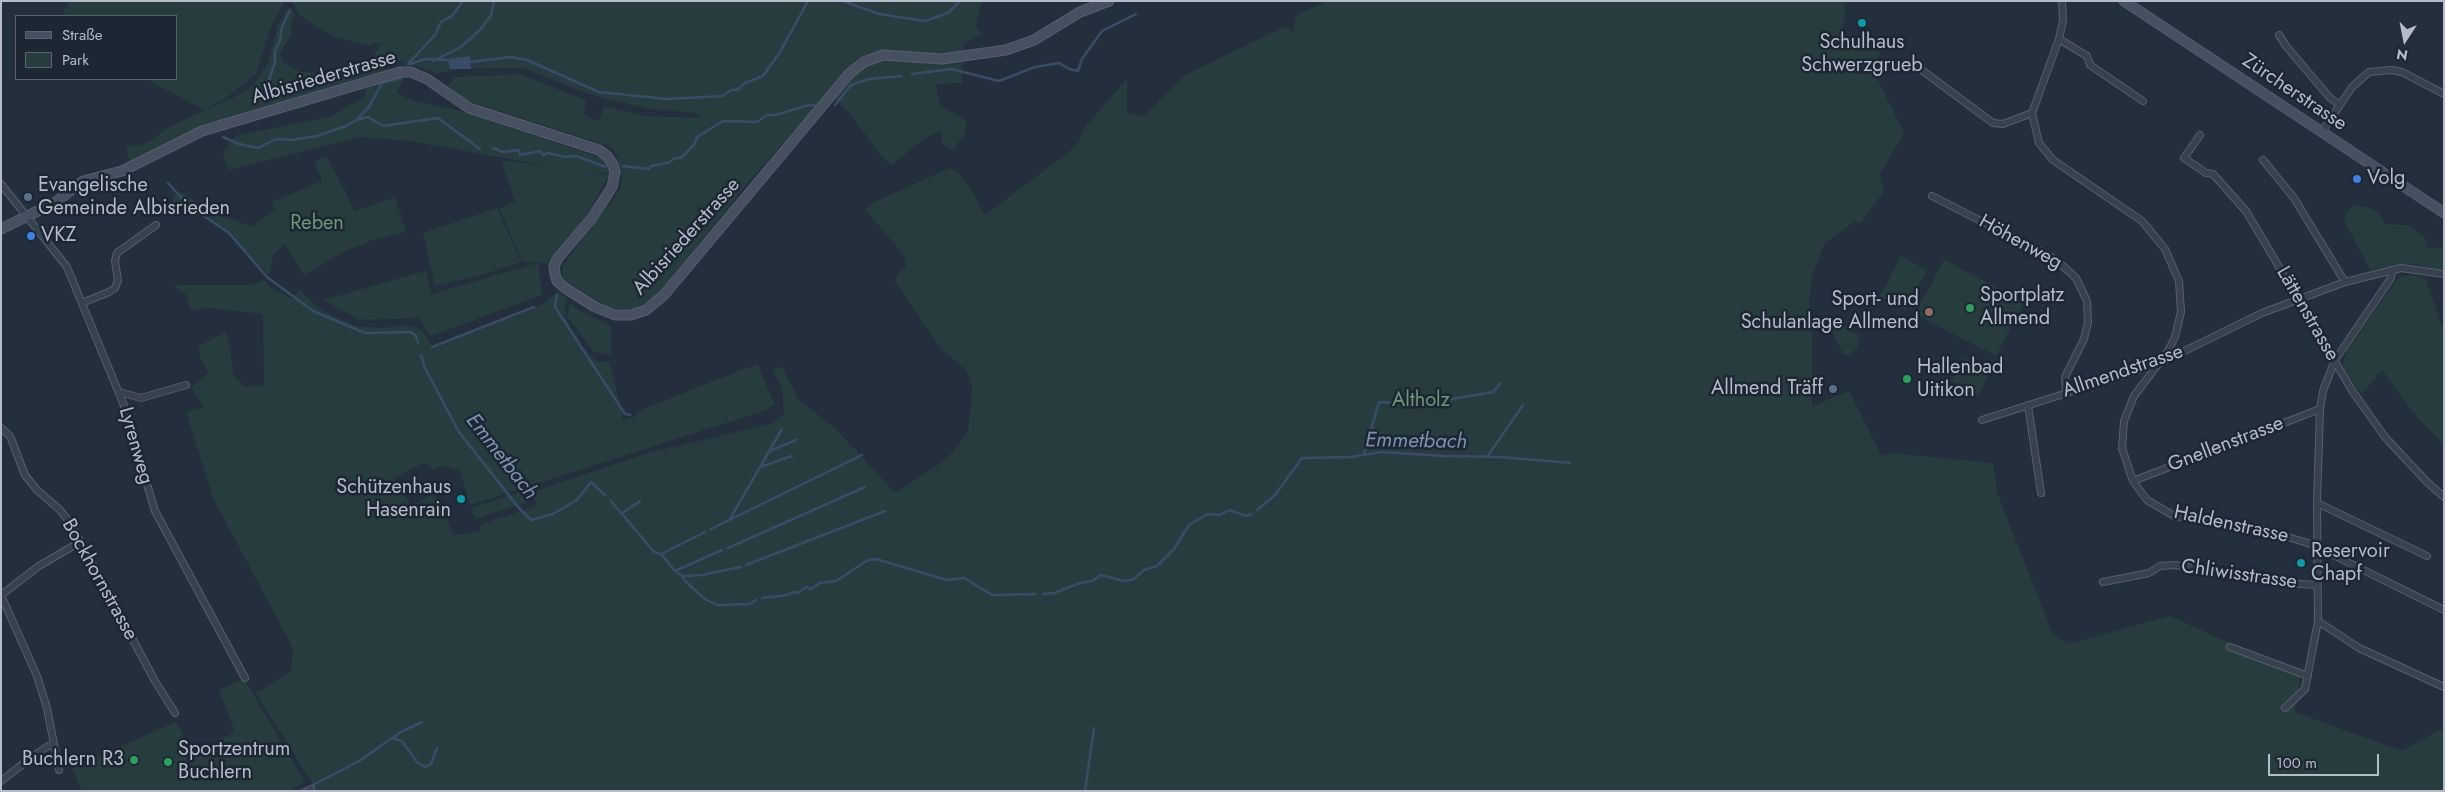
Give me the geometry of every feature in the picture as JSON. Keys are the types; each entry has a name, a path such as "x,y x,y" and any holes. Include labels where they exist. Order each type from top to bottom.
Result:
{"main road":[{"name":"Albisriederstrasse","path":"1,229 56,202 82,182 122,171 202,131 400,72 411,72 427,79 469,108 599,150 607,156 614,168 612,187 592,218 558,258 554,270 559,283 595,308 614,315 631,315 646,310 660,299 849,74 864,62 883,56 942,59 1006,50 1034,40 1080,12 1109,1"},
{"name":"Zürcherstrasse","path":"2124,1 2444,213"}],"street":[{"path":"1923,71 1992,122 2003,124 2032,114 2059,40 2063,20 2062,1"},
{"path":"2279,35 2330,98 2340,105"},
{"path":"2059,40 2087,56 2090,65 2143,100"},
{"path":"2322,132 2360,79 2369,72 2402,72 2444,94"},
{"name":"Haldenstrasse","path":"2032,114 2039,142 2053,160 2142,221 2165,249 2179,281 2181,312 2175,337 2168,351 2134,396 2124,421 2122,448 2133,481 2147,500 2174,516 2274,532 2317,548 2444,610"},
{"name":"Lättenstrasse","path":"2200,135 2184,158 2206,173 2213,174 2241,205 2261,234 2300,299 2353,392 2385,437 2428,483 2444,497"},
{"path":"2263,160 2294,198 2345,282"},
{"name":"Lyrenweg","path":"1,184 67,267 119,392 155,511 245,678"},
{"name":"Höhenweg","path":"1932,196 2055,260 2076,278 2087,301 2088,322 2084,340 2065,377 2066,392"},
{"path":"82,303 114,288 118,280 115,261 117,253 156,225"},
{"name":"Allmendstrasse","path":"1982,420 2158,364 2262,313 2345,282 2392,270 2412,269 2444,274"},
{"path":"2285,708 2305,689 2318,621 2317,503 2320,409 2328,373 2391,278 2392,270"},
{"path":"119,392 141,398 186,385"},
{"path":"2028,405 2042,493"},
{"name":"Gnellenstrasse","path":"2133,481 2320,409"},
{"name":"Bockhornstrasse","path":"1,428 10,436 25,475 37,490 60,510 71,524 175,713"},
{"path":"2317,503 2427,556"},
{"path":"59,770 37,676 1,595 39,566 80,542"},
{"name":"Chliwisstrasse","path":"2103,582 2148,573 2160,566 2175,565 2284,583 2317,585"},
{"path":"2318,621 2359,648 2444,687"},
{"path":"2230,647 2308,676"},
{"path":"1,781 36,754 54,745"}],"green space":[{"path":"69,1 285,1 271,27 256,74 230,95 204,110 148,80 178,80 178,15 62,15"},
{"path":"292,1 982,1 976,26 982,34 963,44 962,83 936,84 940,105 967,121 964,135 953,150 942,144 942,131 928,136 891,165 879,153 850,114 828,92 746,185 657,296 634,309 608,308 562,278 563,265 619,191 623,175 584,171 609,175 585,218 547,264 522,261 500,209 515,201 501,160 554,167 410,141 360,137 229,170 223,153 235,136 332,116 364,97 371,74 186,132 129,161 126,147 142,145 169,127 245,92 256,81 268,63 278,25 286,11 292,10 295,15 291,24 292,34 280,54 282,61 300,72 319,73 370,64 382,44 375,43 370,46 336,37 318,28 301,16","holes":["398,60 437,73 459,69 524,68 609,100 652,109 696,113 703,118 644,116 604,106 599,121 584,115 586,100 519,74 454,77 448,86 460,97 474,103 609,146 621,159 598,157 464,112 411,100 396,92 404,81 384,68"]},
{"name":"Altholz","path":"1330,1 1843,1 1845,13 1841,33 1880,53 1873,70 1904,133 1880,174 1884,191 1861,223 1854,222 1825,243 1812,276 1809,304 1812,335 1812,407 1849,391 1883,456 1889,453 1993,463 1997,492 2053,635 2068,644 2170,616 2300,675 2295,712 2402,751 2444,728 2444,791 317,791 256,693 291,672 293,648 213,498 186,412 204,407 191,388 208,372 201,360 198,347 226,331 231,350 233,375 245,387 264,386 263,314 211,308 190,310 187,296 174,285 253,285 264,280 273,289 293,299 299,290 321,310 355,326 382,328 404,325 421,329 433,347 519,315 545,303 557,291 566,297 565,317 585,350 598,362 609,361 623,416 621,421 637,416 636,412 757,364 775,405 770,407 770,409 470,505 460,471 442,466 432,470 425,462 394,478 412,506 434,493 443,520 447,518 453,535 479,532 482,524 536,506 533,493 555,484 649,453 773,423 784,414 782,388 772,369 782,367 799,400 835,428 895,493 947,459 968,432 972,388 967,371 941,349 895,281 897,274 906,266 904,256 865,209 872,203 950,168 957,172 970,188 985,215 1069,152 1079,142 1085,127 1127,79 1127,113 1143,117 1183,76 1286,26 1294,32 1295,20 1301,12"},
{"name":"Reben","path":"327,157 355,211 395,197 406,232 373,240 341,253 304,275 285,244 273,255 269,276 229,233 206,218 172,204 173,196 181,192 210,211 252,227 275,209 272,202 322,181 314,162"},
{"path":"2353,205 2367,207 2379,212 2385,224 2409,225 2428,241 2425,247 2444,248 2444,270 2408,263 2370,270 2343,218"},
{"path":"497,208 521,262 488,273 435,286 423,233"},
{"path":"1901,256 1927,270 1906,310 1880,297"},
{"name":"Sportplatz Allmend","path":"1944,260 2024,302 1996,356 1915,314"},
{"path":"538,263 542,295 431,336 418,318 360,320 323,300 426,271 432,294"},
{"path":"2413,275 2425,277 2444,333 2444,445 2411,410 2382,370 2361,394 2344,369 2343,363 2347,351 2397,279"},
{"path":"570,302 575,308 611,326 611,355 594,352 567,316"},
{"path":"1833,324 1838,324 1859,336 1858,346 1850,356 1843,354 1832,331"},
{"path":"1964,357 1991,371 1978,395 1952,381"},
{"path":"523,491 526,503 475,519 471,508"},
{"name":"Sportzentrum Buchlern","path":"244,679 305,782 288,791 81,791 72,768 176,722 193,755 235,732 219,690"}],"water":[{"path":"470,56 471,69 450,69 448,59"},
{"path":"275,88 283,89 285,96 268,101 265,95"}],"waterway":[{"path":"408,64 435,35 441,22 452,16 463,1"},
{"path":"433,61 461,47 481,29 491,15 494,1"},
{"path":"470,62 511,57 527,60 599,92 667,99 723,96 731,90 737,90 745,83 763,76 780,52 808,1"},
{"path":"843,1 879,14 925,21 948,13 960,1"},
{"path":"268,83 275,62 275,51 280,40 282,27 290,10"},
{"path":"912,74 951,69 999,81 1035,67 1059,63 1069,69 1078,71 1082,59 1102,31 1136,14"},
{"path":"410,64 425,59 447,60"},
{"path":"835,105 851,85 869,79 902,76"},
{"path":"357,119 369,107 382,83 401,78"},
{"path":"623,166 649,169 651,166 668,163 675,158 681,158 694,145 697,137 723,121 757,122 767,115 775,115 809,105 818,106"},
{"path":"223,137 239,144 258,148 276,139 291,140 317,136 368,117 383,126 438,118 480,149"},
{"path":"493,148 503,152 519,150 520,155 540,151 543,155 548,153 565,157 576,156 606,167"},
{"name":"Emmetbach","path":"168,183 188,205 229,233 267,277 313,311 365,333 411,332 416,336 418,343"},
{"path":"557,295 555,307 625,414 630,415"},
{"path":"432,347 534,307"},
{"name":"Emmetbach","path":"421,355 425,368 459,432 518,507 531,520 553,514 577,500 591,482 605,495"},
{"path":"1364,454 1379,402 1422,404 1493,392 1501,383"},
{"path":"1487,457 1523,405"},
{"path":"730,519 782,429"},
{"path":"770,451 796,440"},
{"name":"Emmetbach","path":"1257,510 1275,495 1302,458 1351,457 1382,452 1501,457 1570,463"},
{"path":"711,529 862,455"},
{"path":"760,467 792,456"},
{"path":"728,548 865,487"},
{"name":"Emmetbach","path":"611,501 654,552 661,554 675,571 705,599 717,605 749,604 756,600"},
{"path":"621,514 640,501"},
{"name":"Emmetbach","path":"1043,594 1054,593 1080,583 1092,581 1101,575 1124,581 1134,579 1144,570 1157,566 1174,549 1189,525 1208,514 1220,515 1229,510 1246,516 1251,514"},
{"path":"746,565 885,511"},
{"path":"661,554 705,532"},
{"path":"675,571 722,550"},
{"name":"Emmetbach","path":"762,598 787,595 794,592 798,593 806,587 811,589 820,583 836,581 868,560 876,559 947,580 964,578 992,595 1036,594"},
{"path":"683,576 702,575 741,567"},
{"path":"394,737 422,722"},
{"path":"1085,791 1094,728"},
{"path":"313,785 361,760 392,738 402,741 417,762 425,767 431,764 437,748"},
{"path":"300,791 308,787"}],"place":[{"name":"Schulhaus Schwerzgrueb","path":"1862,23"},
{"name":"Volg","path":"2357,179"},
{"name":"Evangelische Gemeinde Albisrieden","path":"28,197"},
{"name":"VKZ","path":"31,236"},
{"name":"Sportplatz Allmend","path":"1970,308"},
{"name":"Sport- und Schulanlage Allmend","path":"1929,312"},
{"name":"Hallenbad Uitikon","path":"1907,379"},
{"name":"Allmend Träff","path":"1833,389"},
{"name":"Schützenhaus Hasenrain","path":"461,499"},
{"name":"Reservoir Chapf","path":"2301,563"},
{"name":"Buchlern R3","path":"134,760"},
{"name":"Sportzentrum Buchlern","path":"168,762"}]}
